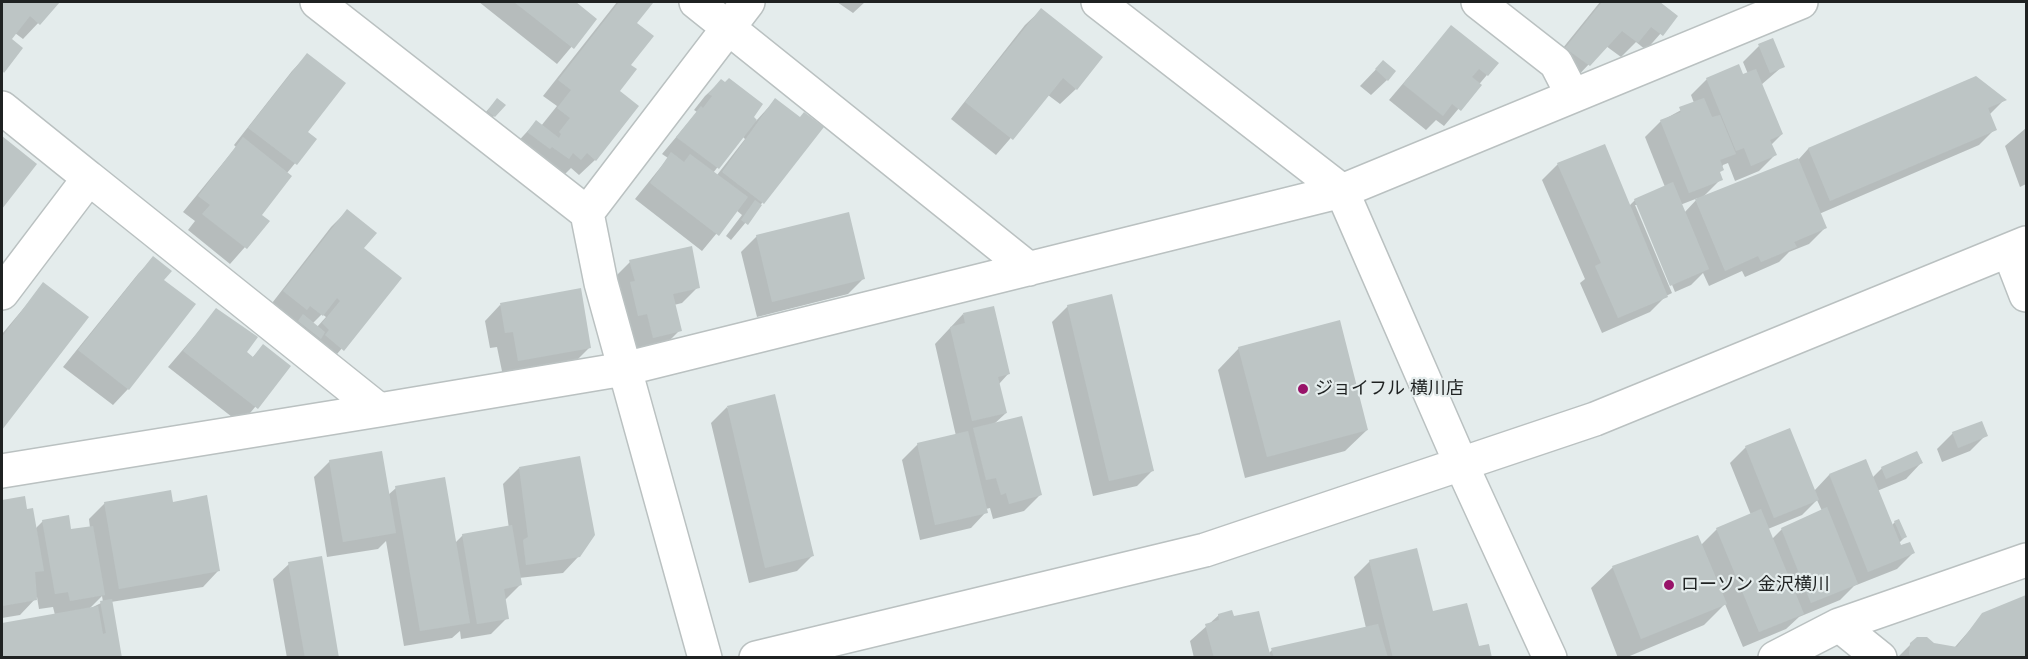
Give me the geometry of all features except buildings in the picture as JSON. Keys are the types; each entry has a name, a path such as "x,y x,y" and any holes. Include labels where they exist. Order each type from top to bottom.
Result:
{"street":[{"path":"317,2 587,213 601,283 705,657"},
{"path":"696,2 1029,269"},
{"path":"587,213 748,2"},
{"path":"1098,2 1342,191 1461,464 1550,657"},
{"path":"1478,2 1556,63 1572,94"},
{"path":"2,471 624,369 1342,191 1572,94 1801,2"},
{"path":"2,108 379,410"},
{"path":"2,293 89,178"},
{"path":"756,657 1205,550 1595,419 2018,247 2026,295"},
{"path":"1775,657 1839,626 2026,560"},
{"path":"1839,626 1880,657"}],"place":[{"name":"ジョイフル 横川店","path":"1303,389"},
{"name":"ローソン 金沢横川","path":"1669,585"}]}
